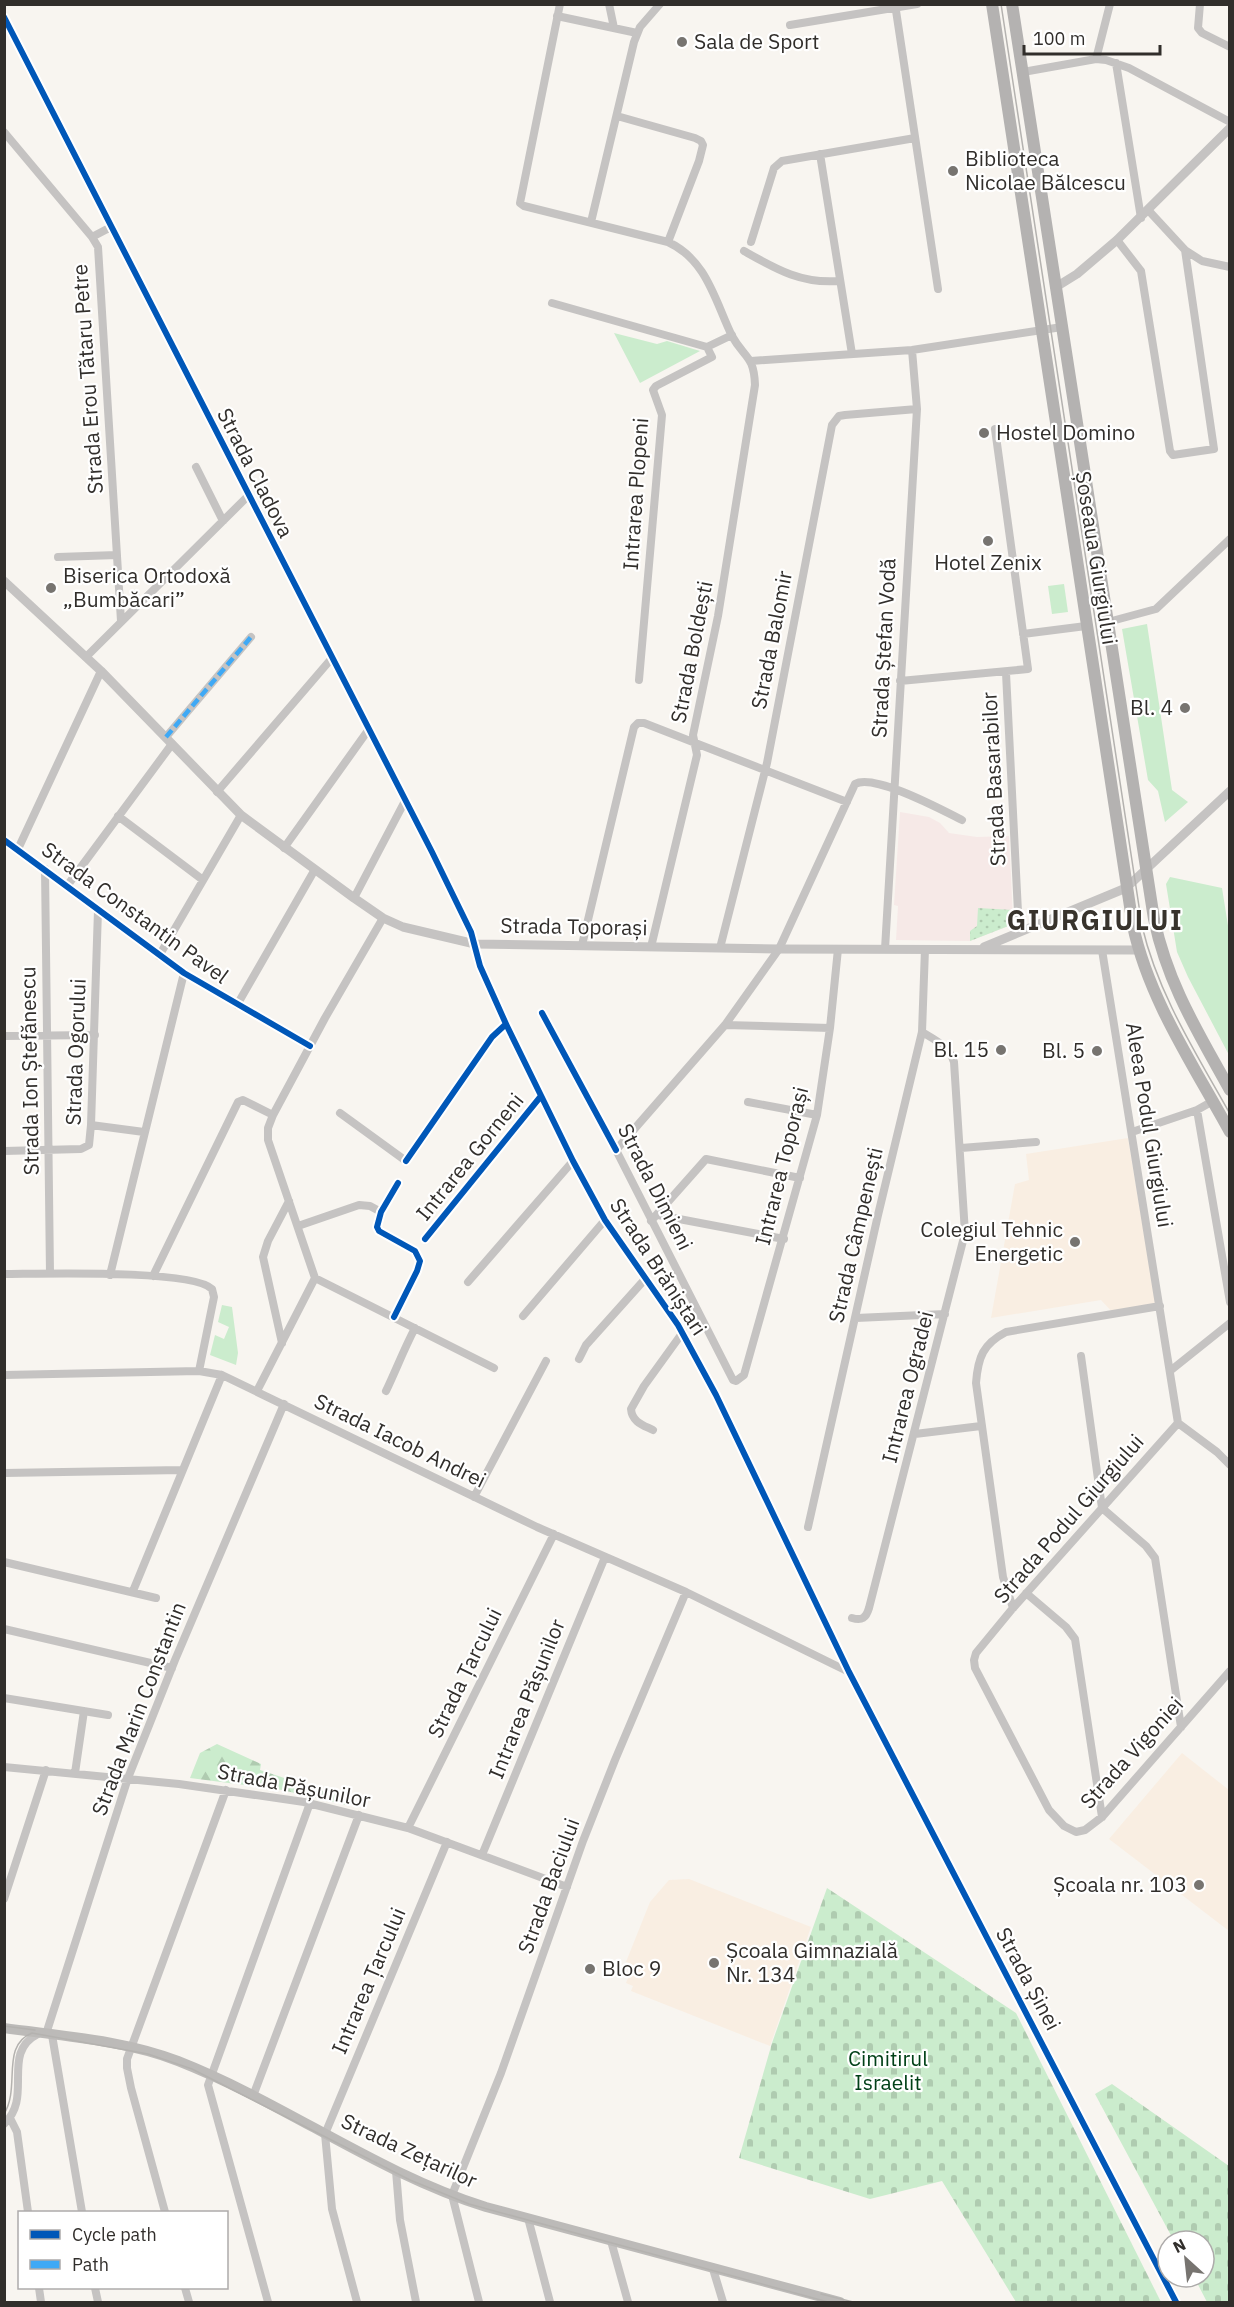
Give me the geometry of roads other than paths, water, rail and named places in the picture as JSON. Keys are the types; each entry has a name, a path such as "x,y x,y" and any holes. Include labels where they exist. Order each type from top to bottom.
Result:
{"main road":[{"name":"Șoseaua Giurgiului","path":"992,4 1126,888 1138,950 1155,994 1230,1132"},
{"name":"Șoseaua Giurgiului","path":"1012,4 1145,869 1158,938 1168,974 1230,1090"},
{"name":"Strada Zețarilor","path":"4,2028 131,2047 157,2054 211,2075 396,2171 452,2195 611,2241 840,2302"}],"street":[{"path":"560,4 520,203 524,206 668,242 687,254 702,271 732,335 751,361 912,350 1062,327"},
{"path":"609,4 614,28"},
{"path":"591,222 637,33 660,4"},
{"path":"790,25 917,4"},
{"path":"1096,59 1110,4"},
{"path":"1200,4 1198,28 1202,33 1230,47"},
{"path":"895,6 938,289"},
{"path":"557,16 637,33"},
{"name":"Strada Cladova","path":"4,17 369,729 475,944"},
{"path":"1023,72 1096,59 1116,63 1230,122"},
{"path":"1116,63 1141,218"},
{"path":"617,116 701,141 703,150 668,242"},
{"path":"1056,287 1077,274 1149,211 1230,128"},
{"name":"Strada Erou Tătaru Petre","path":"4,132 92,237 99,253 121,621"},
{"path":"751,242 776,165 786,160 915,138"},
{"path":"820,154 852,354"},
{"path":"1149,211 1185,250 1202,261 1230,267"},
{"path":"92,237 111,227"},
{"path":"1117,240 1141,271 1170,451 1173,455 1214,449 1185,250"},
{"path":"744,250 804,280 839,281"},
{"path":"552,303 707,347 732,335"},
{"name":"Intrarea Plopeni","path":"639,680 662,415 653,390 656,386 712,357 707,347"},
{"name":"Strada Ștefan Vodă","path":"885,949 917,409 912,350"},
{"name":"Strada Boldești","path":"651,946 697,755 693,735 718,616 755,385 751,361"},
{"name":"Strada Balomir","path":"720,948 765,770 832,425 839,416 844,415 917,409"},
{"name":"Strada Basarabilor","path":"995,429 1028,669 1006,672 1019,932"},
{"path":"196,467 224,521"},
{"path":"86,657 248,496"},
{"path":"1108,622 1151,611 1159,606 1230,539"},
{"path":"58,557 117,555"},
{"name":"Strada Toporași","path":"4,581 101,671 241,815 314,871 383,918 420,932 475,944 779,949 1138,950"},
{"path":"1023,634 1086,627"},
{"path":"67,886 169,741 251,637"},
{"path":"217,792 332,658"},
{"path":"18,849 101,671"},
{"path":"900,681 1006,672"},
{"path":"582,945 634,727 638,723 644,723 847,802"},
{"path":"284,848 369,729"},
{"path":"616,1150 724,1025 779,949 857,782 894,788 962,820"},
{"path":"1126,888 1230,791"},
{"path":"354,898 405,801"},
{"path":"159,956 241,815"},
{"path":"118,816 203,880"},
{"name":"Strada Constantin Pavel","path":"4,840 184,973 310,1046"},
{"name":"Strada Ion Ștefănescu","path":"45,869 50,1274"},
{"path":"237,1005 314,871"},
{"name":"Strada Toporași","path":"979,949 1126,888"},
{"name":"Strada Ogorului","path":"4,1151 87,1148 91,1140 98,910"},
{"path":"257,1391 315,1278 268,1140 268,1128 310,1046 383,918"},
{"name":"Strada Brăniștari","path":"475,944 480,966 506,1024 573,1161 605,1220 683,1332 716,1395 849,1672"},
{"name":"Intrarea Toporași","path":"733,1380 739,1380 744,1375 817,1115 830,1028 838,949"},
{"name":"Strada Câmpenești","path":"808,1527 878,1215 922,1032 925,949"},
{"name":"Aleea Podul Giurgiului","path":"1102,950 1170,1371"},
{"path":"110,1275 184,973"},
{"name":"Strada Dimieni","path":"542,1013 654,1218 733,1380"},
{"path":"340,1113 406,1161 492,1037 506,1024"},
{"path":"724,1025 830,1028"},
{"name":"Intrarea Ogradei","path":"852,1618 862,1619 867,1616 965,1233 954,1062 950,1052 944,1046 922,1032"},
{"path":"4,1036 94,1035"},
{"name":"Intrarea Gorneni","path":"425,1239 541,1096"},
{"path":"153,1276 238,1102 243,1100 273,1116"},
{"path":"1132,1132 1197,1110 1213,1101"},
{"path":"748,1102 817,1115"},
{"path":"1197,1110 1230,1302"},
{"path":"92,1125 144,1132"},
{"path":"961,1148 1036,1142"},
{"path":"654,1218 706,1159 800,1178"},
{"path":"468,1282 573,1161"},
{"path":"394,1317 420,1261 415,1251 379,1231 377,1221 398,1183"},
{"path":"282,1343 263,1257 268,1241 289,1201"},
{"path":"298,1226 359,1205 370,1206 381,1212"},
{"path":"654,1218 783,1239"},
{"path":"523,1316 605,1220"},
{"path":"4,1274 153,1276 198,1282 212,1289 213,1303 199,1371"},
{"path":"315,1278 495,1368"},
{"path":"579,1359 586,1345 646,1278"},
{"path":"1013,1608 1004,1577 976,1383 977,1366 985,1348 1006,1332 1160,1306"},
{"path":"856,1318 945,1314"},
{"path":"1230,1323 1170,1371 1178,1423 1217,1452 1230,1465"},
{"path":"386,1391 398,1360 415,1328"},
{"path":"653,1430 637,1422 633,1418 631,1409 644,1386 683,1332"},
{"path":"1081,1356 1102,1508 1146,1546 1155,1558 1182,1727"},
{"path":"474,1497 546,1361"},
{"name":"Strada Iacob Andrei","path":"4,1375 199,1371 222,1375 474,1497 686,1592 849,1672"},
{"path":"132,1591 222,1375"},
{"name":"Strada Marin Constantin","path":"82,2211 46,2034 128,1778 284,1404"},
{"name":"Strada Podul Giurgiului","path":"1019,1753 975,1668 976,1653 1026,1593 1178,1423"},
{"path":"915,1434 981,1426"},
{"path":"4,1473 182,1470"},
{"name":"Strada Țarcului","path":"408,1828 554,1534"},
{"name":"Intrarea Pășunilor","path":"482,1855 605,1557"},
{"path":"4,1562 156,1598"},
{"name":"Strada Baciului","path":"452,2195 501,2073 615,1760 686,1592"},
{"path":"1026,1593 1066,1627 1075,1639 1102,1817"},
{"path":"4,1629 172,1668"},
{"name":"Strada Vigoniei","path":"1019,1753 1049,1810 1069,1830 1079,1832 1102,1817 1230,1671"},
{"name":"Strada Șinei","path":"849,1672 1176,2302"},
{"path":"4,1698 108,1715"},
{"path":"75,1773 84,1711"},
{"name":"Strada Pășunilor","path":"4,1767 128,1778 310,1803 408,1828 567,1887"},
{"path":"4,1899 46,1770"},
{"path":"165,2211 127,2068 131,2047 226,1790"},
{"path":"268,2302 208,2092 208,2085 310,1803"},
{"path":"253,2096 359,1815"},
{"name":"Intrarea Țarcului","path":"325,2134 447,1842"},
{"path":"28,2211 17,2132 7,2121 14,2098 10,2073 16,2045 22,2040 46,2034"},
{"path":"325,2134 332,2209 357,2302"},
{"path":"396,2171 400,2220 416,2302"},
{"path":"452,2195 479,2302"},
{"path":"528,2218 550,2302"},
{"path":"611,2241 628,2302"},
{"path":"713,2269 723,2302"}],"tram line":[{"path":"1001,4 1142,926 1158,975 1179,1023 1230,1114"},
{"path":"4,2026 35,2030"},
{"path":"4,2114 9,2103 17,2047 22,2039 32,2033 148,2054 192,2069 410,2180 469,2204 828,2302"},
{"path":"821,2294 853,2302"}],"place":[{"name":"Sala de Sport","path":"682,42"},
{"name":"Biblioteca Nicolae Bălcescu","path":"953,171"},
{"name":"Hostel Domino","path":"984,433"},
{"name":"Hotel Zenix","path":"988,541"},
{"name":"Biserica Ortodoxă „Bumbăcari”","path":"51,588"},
{"name":"Bl. 4","path":"1185,708"},
{"name":"Bl. 15","path":"1001,1050"},
{"name":"Bl. 5","path":"1097,1051"},
{"name":"Colegiul Tehnic Energetic","path":"1075,1242"},
{"name":"Școala nr. 103","path":"1199,1885"},
{"name":"Școala Gimnazială Nr. 134","path":"714,1963"},
{"name":"Bloc 9","path":"590,1969"}],"district":[{"name":"GIURGIULUI","path":"1095,921"}],"park label":[{"name":"Cimitirul Israelit","path":"888,2071"}]}
